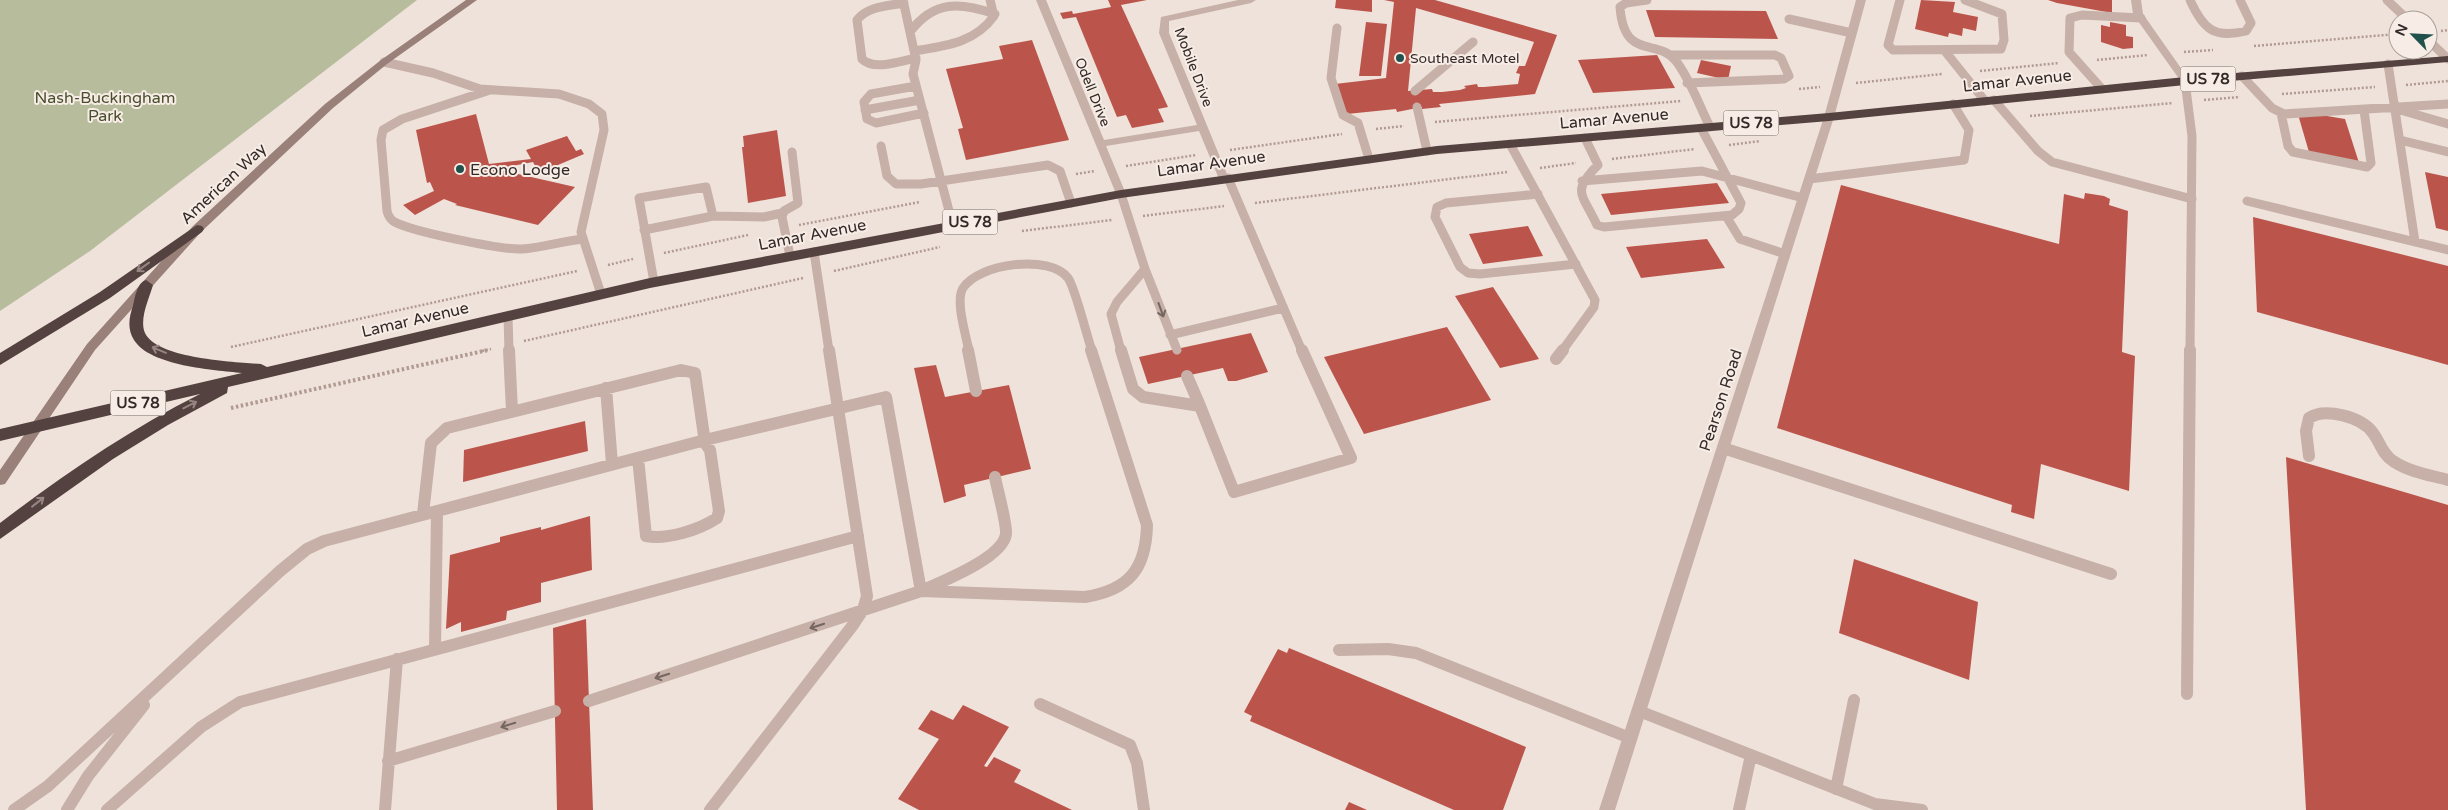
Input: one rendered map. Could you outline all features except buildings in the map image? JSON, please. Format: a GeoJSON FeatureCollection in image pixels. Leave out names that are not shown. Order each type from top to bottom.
{"type":"FeatureCollection","features":[{"type":"Feature","properties":{"kind":"highway","name":"Lamar Avenue"},"geometry":{"type":"LineString","coordinates":[[0,435],[654,282],[1121,194],[1226,178],[1427,152],[1829,117],[2185,81],[2448,59]]}},
{"type":"Feature","properties":{"kind":"highway"},"geometry":{"type":"LineString","coordinates":[[0,360],[104,295],[197,229]]}},
{"type":"Feature","properties":{"kind":"highway"},"geometry":{"type":"LineString","coordinates":[[146,285],[137,325],[140,338],[151,346],[171,355],[206,365],[275,370]]}},
{"type":"Feature","properties":{"kind":"highway"},"geometry":{"type":"LineString","coordinates":[[0,532],[90,465],[177,412],[243,378]]}},
{"type":"Feature","properties":{"kind":"main road","name":"American Way"},"geometry":{"type":"LineString","coordinates":[[0,480],[91,347],[197,229],[329,106],[384,62],[472,0]]}},
{"type":"Feature","properties":{"kind":"street","name":"Odell Drive"},"geometry":{"type":"LineString","coordinates":[[1041,0],[1121,194]]}},
{"type":"Feature","properties":{"kind":"street","name":"Mobile Drive"},"geometry":{"type":"LineString","coordinates":[[1226,178],[1164,33],[1164,18],[1251,0]]}},
{"type":"Feature","properties":{"kind":"street","name":"Pearson Road"},"geometry":{"type":"LineString","coordinates":[[1607,810],[1829,117],[1861,0]]}},
{"type":"Feature","properties":{"kind":"street"},"geometry":{"type":"LineString","coordinates":[[2136,0],[2138,14],[2185,81]]}},
{"type":"Feature","properties":{"kind":"street"},"geometry":{"type":"LineString","coordinates":[[1100,144],[1203,127]]}},
{"type":"Feature","properties":{"kind":"lane"},"geometry":{"type":"LineString","coordinates":[[990,0],[995,14]]}},
{"type":"Feature","properties":{"kind":"lane"},"geometry":{"type":"LineString","coordinates":[[1647,0],[1626,3],[1620,6],[1627,36],[1635,43],[1670,55],[1774,55],[1781,58],[1789,76],[1784,79],[1687,83]]}},
{"type":"Feature","properties":{"kind":"lane"},"geometry":{"type":"LineString","coordinates":[[1900,0],[1888,47],[1895,50],[2003,48],[2004,22],[2001,13],[1965,0]]}},
{"type":"Feature","properties":{"kind":"lane"},"geometry":{"type":"LineString","coordinates":[[2190,0],[2198,20],[2214,32],[2229,36],[2246,31],[2251,23],[2240,0]]}},
{"type":"Feature","properties":{"kind":"lane"},"geometry":{"type":"LineString","coordinates":[[2387,0],[2398,10]]}},
{"type":"Feature","properties":{"kind":"lane"},"geometry":{"type":"LineString","coordinates":[[910,32],[924,12],[943,1],[964,2],[995,14]]}},
{"type":"Feature","properties":{"kind":"lane"},"geometry":{"type":"LineString","coordinates":[[953,226],[916,86],[913,69],[915,54],[903,2],[868,11],[858,16],[857,20],[862,58],[866,63],[877,65],[915,54],[970,39],[987,27],[995,14]]}},
{"type":"Feature","properties":{"kind":"lane"},"geometry":{"type":"LineString","coordinates":[[2102,89],[2070,52],[2070,18],[2082,15],[2141,18]]}},
{"type":"Feature","properties":{"kind":"lane"},"geometry":{"type":"LineString","coordinates":[[1789,19],[1852,33]]}},
{"type":"Feature","properties":{"kind":"lane"},"geometry":{"type":"LineString","coordinates":[[1337,28],[1331,78],[1343,115],[1358,123],[1369,159]]}},
{"type":"Feature","properties":{"kind":"lane"},"geometry":{"type":"LineString","coordinates":[[1415,91],[1473,42]]}},
{"type":"Feature","properties":{"kind":"lane"},"geometry":{"type":"LineString","coordinates":[[1944,50],[2038,151],[2052,162],[2192,199]]}},
{"type":"Feature","properties":{"kind":"lane"},"geometry":{"type":"LineString","coordinates":[[2438,50],[2448,59]]}},
{"type":"Feature","properties":{"kind":"lane"},"geometry":{"type":"LineString","coordinates":[[1585,138],[1597,161],[1596,169],[1582,181],[1580,188],[1596,225],[1602,227],[1726,216],[1735,213],[1741,205],[1711,147],[1687,83],[1676,60],[1670,55]]}},
{"type":"Feature","properties":{"kind":"lane"},"geometry":{"type":"LineString","coordinates":[[384,62],[433,73],[488,90],[554,93],[581,101],[602,114],[604,130],[582,221],[583,239],[601,294]]}},
{"type":"Feature","properties":{"kind":"lane"},"geometry":{"type":"LineString","coordinates":[[2388,64],[2415,242]]}},
{"type":"Feature","properties":{"kind":"lane"},"geometry":{"type":"LineString","coordinates":[[2242,76],[2281,113],[2298,114],[2395,109],[2448,104]]}},
{"type":"Feature","properties":{"kind":"lane"},"geometry":{"type":"LineString","coordinates":[[2185,81],[2192,136],[2188,694]]}},
{"type":"Feature","properties":{"kind":"lane"},"geometry":{"type":"LineString","coordinates":[[916,86],[869,95],[864,100],[868,121],[873,123],[924,113]]}},
{"type":"Feature","properties":{"kind":"lane"},"geometry":{"type":"LineString","coordinates":[[488,90],[398,120],[383,130],[381,140],[387,211],[390,218],[395,222],[415,228],[504,248],[522,248],[583,239]]}},
{"type":"Feature","properties":{"kind":"lane"},"geometry":{"type":"LineString","coordinates":[[865,110],[920,100]]}},
{"type":"Feature","properties":{"kind":"lane"},"geometry":{"type":"LineString","coordinates":[[1809,180],[1964,160],[1969,130],[1953,104]]}},
{"type":"Feature","properties":{"kind":"lane"},"geometry":{"type":"LineString","coordinates":[[1417,107],[1427,152]]}},
{"type":"Feature","properties":{"kind":"lane"},"geometry":{"type":"LineString","coordinates":[[2395,109],[2448,124]]}},
{"type":"Feature","properties":{"kind":"lane"},"geometry":{"type":"LineString","coordinates":[[2281,113],[2288,146],[2292,152],[2368,167],[2371,164],[2364,110]]}},
{"type":"Feature","properties":{"kind":"lane"},"geometry":{"type":"LineString","coordinates":[[2400,140],[2448,152]]}},
{"type":"Feature","properties":{"kind":"lane"},"geometry":{"type":"LineString","coordinates":[[1510,144],[1594,297],[1594,307],[1556,359]]}},
{"type":"Feature","properties":{"kind":"lane"},"geometry":{"type":"LineString","coordinates":[[881,146],[887,176],[890,181],[902,185],[1048,165],[1060,171],[1071,203]]}},
{"type":"Feature","properties":{"kind":"lane"},"geometry":{"type":"LineString","coordinates":[[644,230],[713,216],[764,217],[782,213],[798,203],[792,152]]}},
{"type":"Feature","properties":{"kind":"lane"},"geometry":{"type":"LineString","coordinates":[[1582,181],[1696,171],[1727,177],[1803,198]]}},
{"type":"Feature","properties":{"kind":"lane"},"geometry":{"type":"LineString","coordinates":[[1187,376],[1234,492],[1351,458],[1282,308],[1226,178]]}},
{"type":"Feature","properties":{"kind":"lane"},"geometry":{"type":"LineString","coordinates":[[654,282],[639,198],[706,187],[713,216]]}},
{"type":"Feature","properties":{"kind":"lane"},"geometry":{"type":"LineString","coordinates":[[1121,194],[1145,269],[1177,350]]}},
{"type":"Feature","properties":{"kind":"lane"},"geometry":{"type":"LineString","coordinates":[[1538,194],[1446,203],[1437,207],[1435,217],[1458,264],[1468,273],[1480,274],[1576,264]]}},
{"type":"Feature","properties":{"kind":"lane"},"geometry":{"type":"LineString","coordinates":[[2247,200],[2448,250]]}},
{"type":"Feature","properties":{"kind":"lane"},"geometry":{"type":"LineString","coordinates":[[782,213],[790,256]]}},
{"type":"Feature","properties":{"kind":"lane"},"geometry":{"type":"LineString","coordinates":[[1726,216],[1740,239],[1785,254]]}},
{"type":"Feature","properties":{"kind":"lane"},"geometry":{"type":"LineString","coordinates":[[710,810],[863,610],[866,596],[814,252]]}},
{"type":"Feature","properties":{"kind":"lane"},"geometry":{"type":"LineString","coordinates":[[922,591],[1101,595],[1117,590],[1129,580],[1139,566],[1148,540],[1147,525],[1069,279],[1064,272],[1044,264],[1024,264],[977,275],[962,287],[959,299],[976,391]]}},
{"type":"Feature","properties":{"kind":"lane"},"geometry":{"type":"LineString","coordinates":[[1145,269],[1117,302],[1111,314],[1129,380],[1133,389],[1143,397],[1200,406]]}},
{"type":"Feature","properties":{"kind":"lane"},"geometry":{"type":"LineString","coordinates":[[1170,335],[1282,308]]}},
{"type":"Feature","properties":{"kind":"lane"},"geometry":{"type":"LineString","coordinates":[[508,316],[512,411]]}},
{"type":"Feature","properties":{"kind":"lane"},"geometry":{"type":"LineString","coordinates":[[423,514],[430,448],[437,435],[453,426],[680,370],[692,372],[696,376],[705,440],[710,450],[719,516],[709,524],[649,538],[644,533],[638,458]]}},
{"type":"Feature","properties":{"kind":"lane"},"geometry":{"type":"LineString","coordinates":[[606,388],[612,464]]}},
{"type":"Feature","properties":{"kind":"lane"},"geometry":{"type":"LineString","coordinates":[[14,810],[48,786],[280,571],[308,549],[343,535],[838,407],[886,396],[922,591]]}},
{"type":"Feature","properties":{"kind":"lane"},"geometry":{"type":"LineString","coordinates":[[2308,456],[2306,426],[2314,414],[2323,412],[2361,423],[2371,430],[2380,448],[2390,459],[2402,466],[2448,480]]}},
{"type":"Feature","properties":{"kind":"lane"},"geometry":{"type":"LineString","coordinates":[[1723,448],[2111,574]]}},
{"type":"Feature","properties":{"kind":"lane"},"geometry":{"type":"LineString","coordinates":[[589,701],[922,591],[988,556],[1002,543],[1006,534],[996,477]]}},
{"type":"Feature","properties":{"kind":"lane"},"geometry":{"type":"LineString","coordinates":[[435,649],[436,511]]}},
{"type":"Feature","properties":{"kind":"lane"},"geometry":{"type":"LineString","coordinates":[[107,810],[201,727],[240,702],[858,536]]}},
{"type":"Feature","properties":{"kind":"lane"},"geometry":{"type":"LineString","coordinates":[[1339,650],[1388,649],[1416,653],[1630,738]]}},
{"type":"Feature","properties":{"kind":"lane"},"geometry":{"type":"LineString","coordinates":[[385,810],[396,659]]}},
{"type":"Feature","properties":{"kind":"lane"},"geometry":{"type":"LineString","coordinates":[[67,810],[104,754],[172,672]]}},
{"type":"Feature","properties":{"kind":"lane"},"geometry":{"type":"LineString","coordinates":[[1836,789],[1854,700]]}},
{"type":"Feature","properties":{"kind":"lane"},"geometry":{"type":"LineString","coordinates":[[1040,704],[1130,745],[1137,763],[1144,810]]}},
{"type":"Feature","properties":{"kind":"lane"},"geometry":{"type":"LineString","coordinates":[[1639,711],[1875,804],[1922,810]]}},
{"type":"Feature","properties":{"kind":"lane"},"geometry":{"type":"LineString","coordinates":[[388,761],[555,712]]}},
{"type":"Feature","properties":{"kind":"lane"},"geometry":{"type":"LineString","coordinates":[[1739,810],[1751,755]]}},
{"type":"Feature","properties":{"kind":"path"},"geometry":{"type":"LineString","coordinates":[[2009,118],[2448,81]]}},
{"type":"Feature","properties":{"kind":"path"},"geometry":{"type":"LineString","coordinates":[[1014,232],[1765,140]]}},
{"type":"Feature","properties":{"kind":"path"},"geometry":{"type":"LineString","coordinates":[[231,408],[948,245]]}},
{"type":"Feature","properties":{"kind":"green space","name":"Nash-Buckingham Park"},"geometry":{"type":"Polygon","coordinates":[[[0,0],[417,0],[90,251],[0,311],[0,0]]]}},
{"type":"Feature","properties":{"kind":"place","name":"Southeast Motel"},"geometry":{"type":"Point","coordinates":[1400,58]}},
{"type":"Feature","properties":{"kind":"place","name":"Econo Lodge"},"geometry":{"type":"Point","coordinates":[460,169]}}]}
